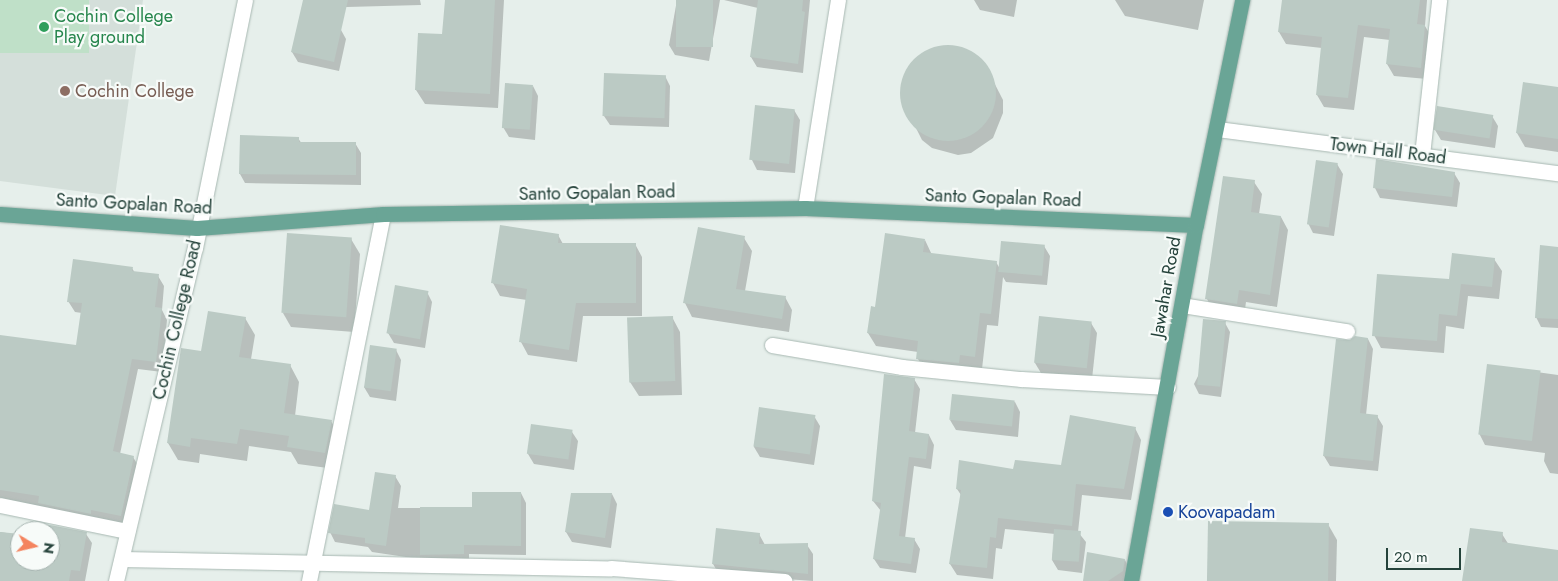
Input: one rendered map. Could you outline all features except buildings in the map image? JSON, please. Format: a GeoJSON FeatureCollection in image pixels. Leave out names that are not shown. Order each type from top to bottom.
{"type":"FeatureCollection","features":[{"type":"Feature","properties":{"kind":"main road","name":"Jawahar Road"},"geometry":{"type":"LineString","coordinates":[[1131,581],[1168,387],[1196,225],[1242,0]]}},
{"type":"Feature","properties":{"kind":"main road","name":"Santo Gopalan Road"},"geometry":{"type":"LineString","coordinates":[[0,214],[197,228],[382,214],[805,208],[1196,225]]}},
{"type":"Feature","properties":{"kind":"street","name":"Cochin College Road"},"geometry":{"type":"LineString","coordinates":[[116,581],[195,248],[197,228],[246,0]]}},
{"type":"Feature","properties":{"kind":"street"},"geometry":{"type":"LineString","coordinates":[[805,208],[838,0]]}},
{"type":"Feature","properties":{"kind":"street"},"geometry":{"type":"LineString","coordinates":[[1422,155],[1439,0]]}},
{"type":"Feature","properties":{"kind":"street","name":"Town Hall Road"},"geometry":{"type":"LineString","coordinates":[[1217,129],[1558,173]]}},
{"type":"Feature","properties":{"kind":"street"},"geometry":{"type":"LineString","coordinates":[[309,581],[382,214]]}},
{"type":"Feature","properties":{"kind":"street"},"geometry":{"type":"LineString","coordinates":[[1182,305],[1348,330]]}},
{"type":"Feature","properties":{"kind":"street"},"geometry":{"type":"LineString","coordinates":[[772,345],[902,367],[1022,379],[1168,387]]}},
{"type":"Feature","properties":{"kind":"street"},"geometry":{"type":"LineString","coordinates":[[0,505],[127,531]]}},
{"type":"Feature","properties":{"kind":"street"},"geometry":{"type":"LineString","coordinates":[[122,558],[611,568],[785,581]]}},
{"type":"Feature","properties":{"kind":"shaded area","name":"Cochin College"},"geometry":{"type":"Polygon","coordinates":[[[0,0],[143,0],[115,196],[0,181],[0,0]]]}},
{"type":"Feature","properties":{"kind":"green space","name":"Cochin College Play ground"},"geometry":{"type":"Polygon","coordinates":[[[0,0],[89,0],[89,53],[0,53],[0,0]]]}},
{"type":"Feature","properties":{"kind":"place","name":"Cochin College Play ground"},"geometry":{"type":"Point","coordinates":[44,27]}},
{"type":"Feature","properties":{"kind":"place","name":"Cochin College"},"geometry":{"type":"Point","coordinates":[65,91]}},
{"type":"Feature","properties":{"kind":"place","name":"Koovapadam"},"geometry":{"type":"Point","coordinates":[1168,512]}}]}
